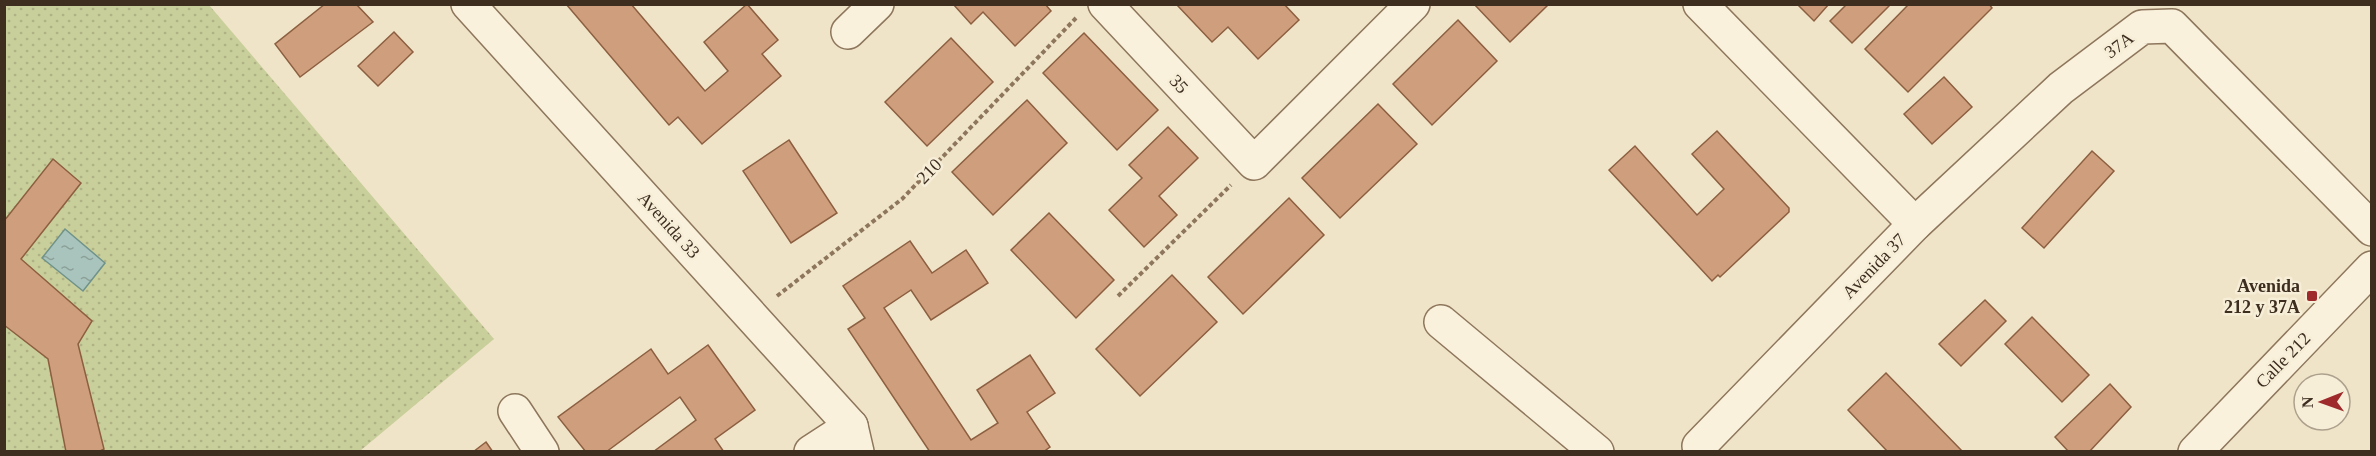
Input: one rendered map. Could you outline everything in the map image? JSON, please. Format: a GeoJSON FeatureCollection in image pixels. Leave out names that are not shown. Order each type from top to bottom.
{"type":"FeatureCollection","features":[{"type":"Feature","properties":{"kind":"street","name":"Avenida 33"},"geometry":{"type":"LineString","coordinates":[[468,4],[751,316],[854,439]]}},
{"type":"Feature","properties":{"kind":"street"},"geometry":{"type":"LineString","coordinates":[[848,32],[877,4]]}},
{"type":"Feature","properties":{"kind":"street"},"geometry":{"type":"LineString","coordinates":[[1254,163],[1413,4]]}},
{"type":"Feature","properties":{"kind":"street","name":"Avenida 37"},"geometry":{"type":"LineString","coordinates":[[1695,450],[1915,224],[1700,4]]}},
{"type":"Feature","properties":{"kind":"street","name":"35"},"geometry":{"type":"LineString","coordinates":[[1093,9],[1254,163]]}},
{"type":"Feature","properties":{"kind":"street","name":"37A"},"geometry":{"type":"LineString","coordinates":[[1915,224],[2061,88],[2142,27],[2172,26],[2372,229]]}},
{"type":"Feature","properties":{"kind":"street","name":"Calle 212"},"geometry":{"type":"LineString","coordinates":[[2195,452],[2372,268]]}},
{"type":"Feature","properties":{"kind":"street"},"geometry":{"type":"LineString","coordinates":[[1441,322],[1597,452]]}},
{"type":"Feature","properties":{"kind":"street"},"geometry":{"type":"LineString","coordinates":[[515,411],[542,452]]}},
{"type":"Feature","properties":{"kind":"street"},"geometry":{"type":"LineString","coordinates":[[811,452],[854,439]]}},
{"type":"Feature","properties":{"kind":"path","name":"210"},"geometry":{"type":"LineString","coordinates":[[751,316],[902,199],[1093,9]]}},
{"type":"Feature","properties":{"kind":"path"},"geometry":{"type":"LineString","coordinates":[[1118,296],[1254,163]]}},
{"type":"Feature","properties":{"kind":"green space"},"geometry":{"type":"Polygon","coordinates":[[[10,4],[209,5],[494,339],[360,451],[5,451],[4,8],[10,4]]]}},
{"type":"Feature","properties":{"kind":"water"},"geometry":{"type":"Polygon","coordinates":[[[65,229],[105,263],[83,291],[42,258],[65,229]]]}},
{"type":"Feature","properties":{"kind":"building"},"geometry":{"type":"Polygon","coordinates":[[[325,4],[356,4],[373,22],[300,77],[275,44],[325,4]]]}},
{"type":"Feature","properties":{"kind":"building"},"geometry":{"type":"Polygon","coordinates":[[[566,4],[631,4],[705,91],[728,71],[704,42],[747,4],[778,40],[762,54],[781,76],[702,144],[678,117],[669,125],[566,4]]]}},
{"type":"Feature","properties":{"kind":"building"},"geometry":{"type":"Polygon","coordinates":[[[953,4],[1045,4],[1051,11],[1015,46],[983,12],[971,24],[953,4]]]}},
{"type":"Feature","properties":{"kind":"building"},"geometry":{"type":"Polygon","coordinates":[[[1284,4],[1299,20],[1258,59],[1228,27],[1212,42],[1177,5],[1284,4]]]}},
{"type":"Feature","properties":{"kind":"building"},"geometry":{"type":"Polygon","coordinates":[[[1474,4],[1549,4],[1510,42],[1474,4]]]}},
{"type":"Feature","properties":{"kind":"building"},"geometry":{"type":"Polygon","coordinates":[[[1797,4],[1829,4],[1814,21],[1797,4]]]}},
{"type":"Feature","properties":{"kind":"building"},"geometry":{"type":"Polygon","coordinates":[[[1847,4],[1891,4],[1852,43],[1830,21],[1847,4]]]}},
{"type":"Feature","properties":{"kind":"building"},"geometry":{"type":"Polygon","coordinates":[[[1909,4],[1989,4],[1992,8],[1908,92],[1865,49],[1909,4]]]}},
{"type":"Feature","properties":{"kind":"building"},"geometry":{"type":"Polygon","coordinates":[[[1458,20],[1497,61],[1432,125],[1393,84],[1458,20]]]}},
{"type":"Feature","properties":{"kind":"building"},"geometry":{"type":"Polygon","coordinates":[[[394,32],[413,52],[378,86],[358,66],[394,32]]]}},
{"type":"Feature","properties":{"kind":"building"},"geometry":{"type":"Polygon","coordinates":[[[1084,33],[1158,110],[1117,150],[1043,73],[1084,33]]]}},
{"type":"Feature","properties":{"kind":"building"},"geometry":{"type":"Polygon","coordinates":[[[951,38],[993,82],[927,146],[885,102],[951,38]]]}},
{"type":"Feature","properties":{"kind":"building"},"geometry":{"type":"Polygon","coordinates":[[[1944,77],[1972,107],[1932,144],[1904,114],[1944,77]]]}},
{"type":"Feature","properties":{"kind":"building"},"geometry":{"type":"Polygon","coordinates":[[[1027,100],[1067,143],[993,215],[952,172],[1027,100]]]}},
{"type":"Feature","properties":{"kind":"building"},"geometry":{"type":"Polygon","coordinates":[[[1378,104],[1417,144],[1340,218],[1302,178],[1378,104]]]}},
{"type":"Feature","properties":{"kind":"building"},"geometry":{"type":"Polygon","coordinates":[[[1168,127],[1198,158],[1159,196],[1177,215],[1144,247],[1109,210],[1142,178],[1129,165],[1168,127]]]}},
{"type":"Feature","properties":{"kind":"building"},"geometry":{"type":"Polygon","coordinates":[[[1717,131],[1789,208],[1789,212],[1720,277],[1718,275],[1712,281],[1609,170],[1635,146],[1697,215],[1724,189],[1692,154],[1717,131]]]}},
{"type":"Feature","properties":{"kind":"building"},"geometry":{"type":"Polygon","coordinates":[[[789,140],[837,213],[791,243],[743,171],[789,140]]]}},
{"type":"Feature","properties":{"kind":"building"},"geometry":{"type":"Polygon","coordinates":[[[2092,151],[2114,171],[2044,248],[2022,228],[2092,151]]]}},
{"type":"Feature","properties":{"kind":"building"},"geometry":{"type":"Polygon","coordinates":[[[53,159],[81,183],[21,259],[92,321],[78,344],[104,449],[98,452],[66,452],[48,359],[4,325],[4,221],[53,159]]]}},
{"type":"Feature","properties":{"kind":"building"},"geometry":{"type":"Polygon","coordinates":[[[1289,198],[1324,235],[1243,314],[1208,277],[1289,198]]]}},
{"type":"Feature","properties":{"kind":"building"},"geometry":{"type":"Polygon","coordinates":[[[1049,213],[1114,280],[1076,318],[1011,250],[1049,213]]]}},
{"type":"Feature","properties":{"kind":"building"},"geometry":{"type":"Polygon","coordinates":[[[910,241],[932,273],[966,250],[988,283],[931,320],[911,290],[884,308],[971,440],[998,423],[977,390],[1030,355],[1055,393],[1027,412],[1050,447],[1043,452],[930,452],[848,329],[865,318],[843,286],[910,241]]]}},
{"type":"Feature","properties":{"kind":"building"},"geometry":{"type":"Polygon","coordinates":[[[1172,275],[1217,322],[1140,396],[1096,349],[1172,275]]]}},
{"type":"Feature","properties":{"kind":"building"},"geometry":{"type":"Polygon","coordinates":[[[1985,300],[2006,321],[1961,366],[1939,344],[1985,300]]]}},
{"type":"Feature","properties":{"kind":"building"},"geometry":{"type":"Polygon","coordinates":[[[2032,317],[2089,375],[2062,402],[2005,344],[2032,317]]]}},
{"type":"Feature","properties":{"kind":"building"},"geometry":{"type":"Polygon","coordinates":[[[708,345],[755,410],[715,439],[724,452],[653,452],[696,420],[680,397],[606,452],[586,452],[558,417],[651,349],[668,374],[708,345]]]}},
{"type":"Feature","properties":{"kind":"building"},"geometry":{"type":"Polygon","coordinates":[[[1886,373],[1963,452],[1888,452],[1848,410],[1886,373]]]}},
{"type":"Feature","properties":{"kind":"building"},"geometry":{"type":"Polygon","coordinates":[[[2110,384],[2131,407],[2089,452],[2069,452],[2055,437],[2110,384]]]}},
{"type":"Feature","properties":{"kind":"building"},"geometry":{"type":"Polygon","coordinates":[[[486,442],[493,452],[473,452],[486,442]]]}},
{"type":"Feature","properties":{"kind":"place","name":"Avenida 212 y 37A"},"geometry":{"type":"Point","coordinates":[2312,296]}}]}
